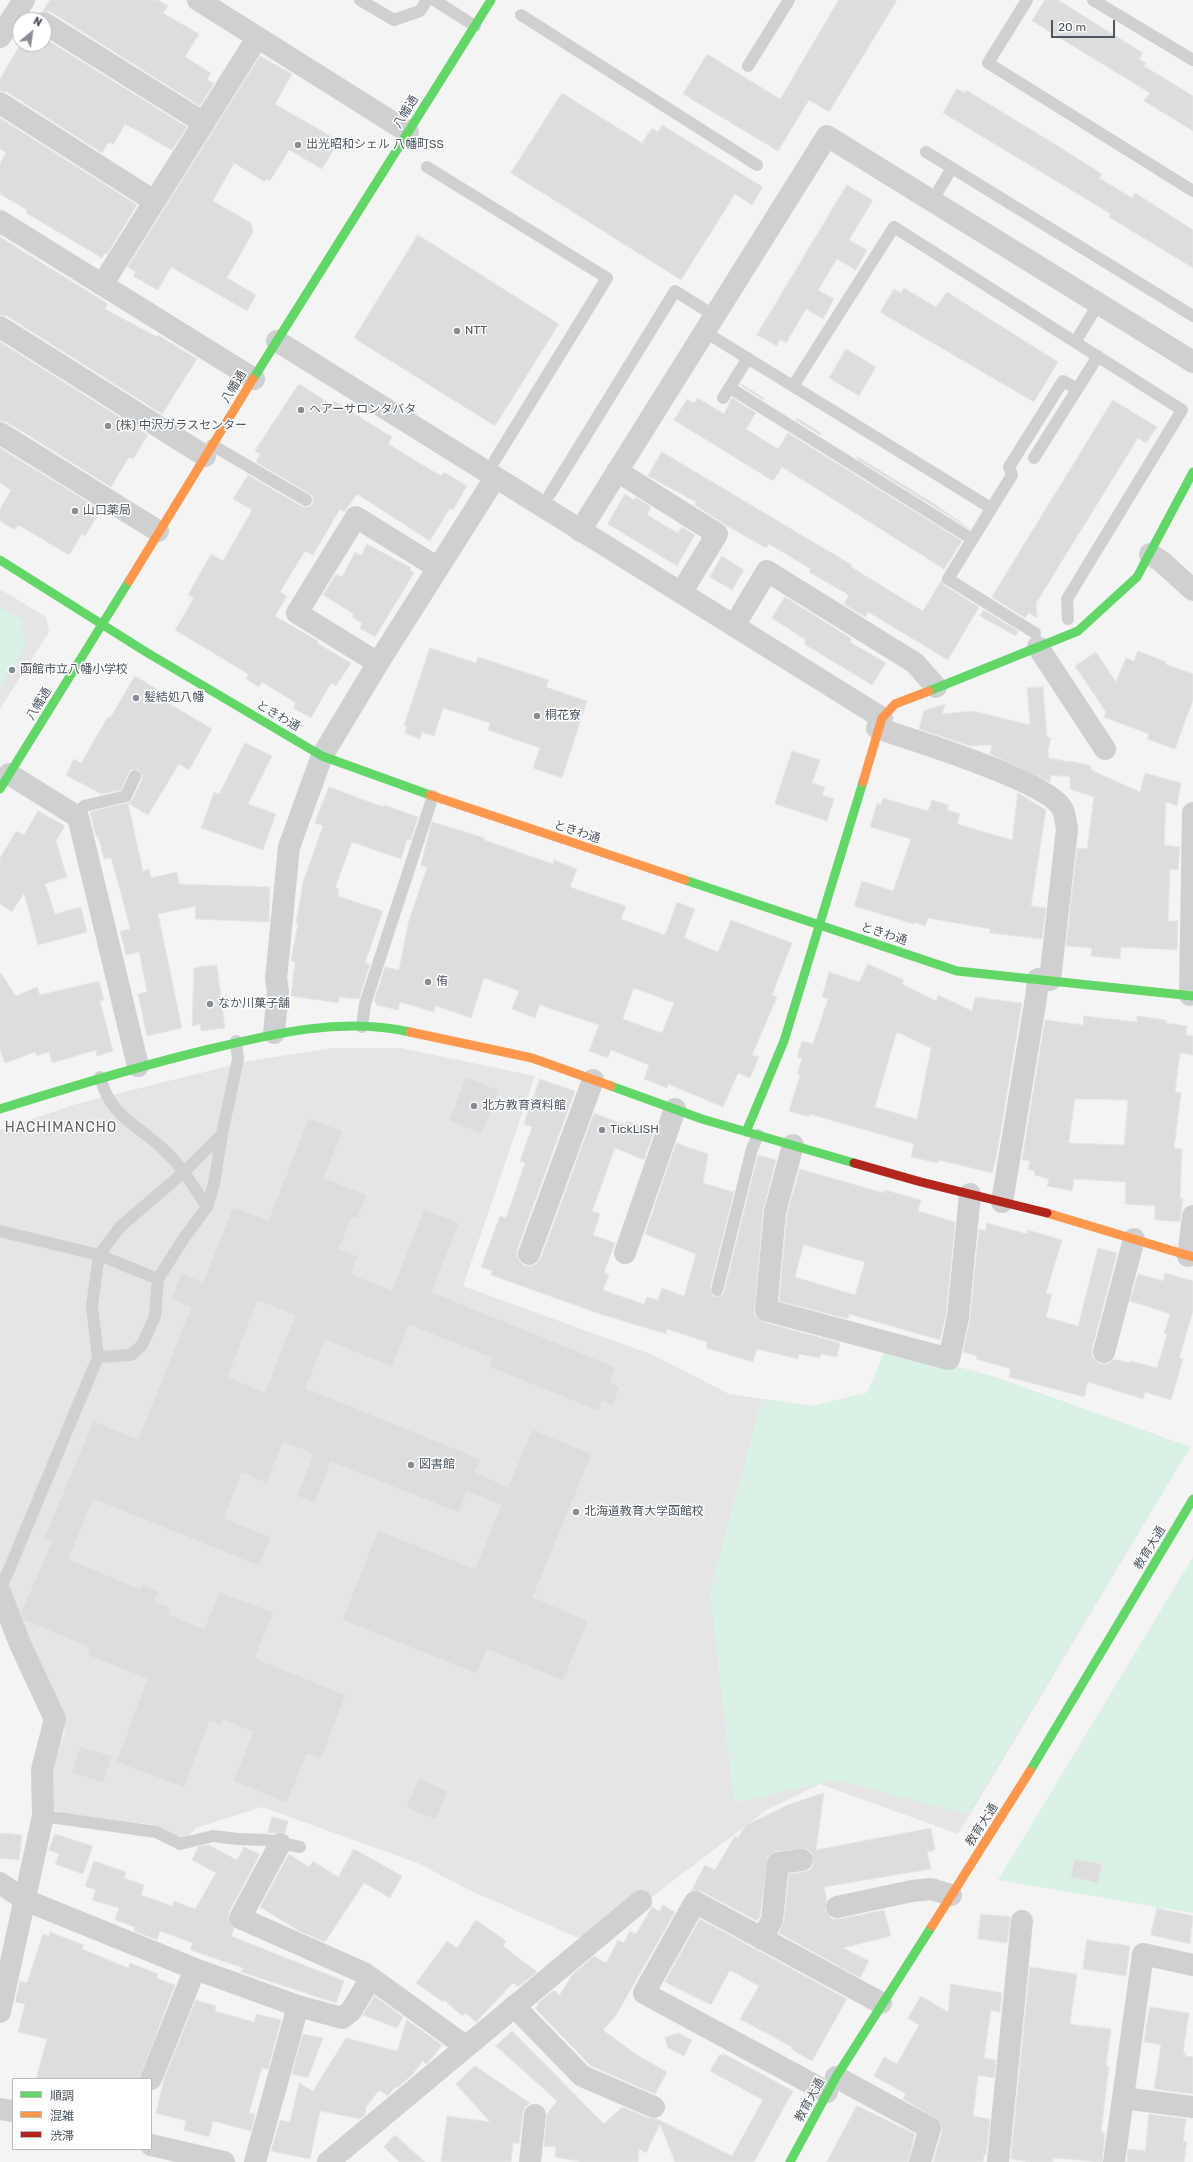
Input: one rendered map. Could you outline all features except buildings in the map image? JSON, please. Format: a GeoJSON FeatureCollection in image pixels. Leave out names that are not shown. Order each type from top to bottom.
{"type":"FeatureCollection","features":[{"type":"Feature","properties":{"kind":"street"},"geometry":{"type":"LineString","coordinates":[[198,0],[408,132]]}},
{"type":"Feature","properties":{"kind":"street","name":"八幡通"},"geometry":{"type":"LineString","coordinates":[[5,782],[158,531],[491,0]]}},
{"type":"Feature","properties":{"kind":"street"},"geometry":{"type":"LineString","coordinates":[[0,37],[22,4],[30,12]]}},
{"type":"Feature","properties":{"kind":"street"},"geometry":{"type":"LineString","coordinates":[[52,28],[204,123]]}},
{"type":"Feature","properties":{"kind":"street"},"geometry":{"type":"LineString","coordinates":[[102,285],[257,38]]}},
{"type":"Feature","properties":{"kind":"street"},"geometry":{"type":"LineString","coordinates":[[0,103],[154,201]]}},
{"type":"Feature","properties":{"kind":"street"},"geometry":{"type":"LineString","coordinates":[[580,531],[827,136],[1193,362]]}},
{"type":"Feature","properties":{"kind":"street"},"geometry":{"type":"LineString","coordinates":[[0,221],[254,378]]}},
{"type":"Feature","properties":{"kind":"street"},"geometry":{"type":"LineString","coordinates":[[0,328],[209,451]]}},
{"type":"Feature","properties":{"kind":"street"},"geometry":{"type":"LineString","coordinates":[[277,341],[495,469],[580,531],[734,626],[880,723],[1040,789],[1062,808],[1067,829],[1044,979],[1036,998],[1002,1202]]}},
{"type":"Feature","properties":{"kind":"street"},"geometry":{"type":"LineString","coordinates":[[0,433],[158,531]]}},
{"type":"Feature","properties":{"kind":"street"},"geometry":{"type":"LineString","coordinates":[[274,1033],[278,991],[276,979],[289,847],[322,756],[438,568],[495,469]]}},
{"type":"Feature","properties":{"kind":"street"},"geometry":{"type":"LineString","coordinates":[[617,471],[717,534],[681,594]]}},
{"type":"Feature","properties":{"kind":"street"},"geometry":{"type":"LineString","coordinates":[[752,1134],[784,1041],[821,925],[880,723],[895,704],[936,687],[1036,640],[1078,631],[1136,577],[1188,492],[1193,472]]}},
{"type":"Feature","properties":{"kind":"street"},"geometry":{"type":"LineString","coordinates":[[378,663],[297,613],[356,517],[438,568]]}},
{"type":"Feature","properties":{"kind":"street"},"geometry":{"type":"LineString","coordinates":[[1150,554],[1162,562],[1193,590]]}},
{"type":"Feature","properties":{"kind":"street","name":"ときわ通"},"geometry":{"type":"LineString","coordinates":[[0,560],[101,625],[322,756],[433,796],[957,971],[1191,995]]}},
{"type":"Feature","properties":{"kind":"street"},"geometry":{"type":"LineString","coordinates":[[734,626],[767,571],[915,663],[936,687]]}},
{"type":"Feature","properties":{"kind":"street"},"geometry":{"type":"LineString","coordinates":[[1036,640],[1044,659],[1106,749]]}},
{"type":"Feature","properties":{"kind":"street"},"geometry":{"type":"LineString","coordinates":[[5,782],[78,817],[138,1066]]}},
{"type":"Feature","properties":{"kind":"street"},"geometry":{"type":"LineString","coordinates":[[1191,995],[1193,813]]}},
{"type":"Feature","properties":{"kind":"street"},"geometry":{"type":"LineString","coordinates":[[0,1109],[138,1066],[274,1033],[319,1026],[393,1028],[532,1058],[674,1109],[752,1134],[970,1194],[1070,1219],[1191,1257],[1193,1216]]}},
{"type":"Feature","properties":{"kind":"street"},"geometry":{"type":"LineString","coordinates":[[529,1254],[593,1080]]}},
{"type":"Feature","properties":{"kind":"street"},"geometry":{"type":"LineString","coordinates":[[625,1253],[674,1109]]}},
{"type":"Feature","properties":{"kind":"street"},"geometry":{"type":"LineString","coordinates":[[792,1145],[775,1212],[766,1310],[950,1359],[958,1317],[970,1194]]}},
{"type":"Feature","properties":{"kind":"street"},"geometry":{"type":"LineString","coordinates":[[1104,1352],[1134,1238]]}},
{"type":"Feature","properties":{"kind":"street","name":"教育大通"},"geometry":{"type":"LineString","coordinates":[[790,2162],[831,2084],[1004,1813],[1193,1499]]}},
{"type":"Feature","properties":{"kind":"street"},"geometry":{"type":"LineString","coordinates":[[0,1592],[20,1644],[55,1719],[42,1770],[43,1816],[2,1999]]}},
{"type":"Feature","properties":{"kind":"street"},"geometry":{"type":"LineString","coordinates":[[290,1846],[240,1918],[364,1973],[465,2046]]}},
{"type":"Feature","properties":{"kind":"street"},"geometry":{"type":"LineString","coordinates":[[762,1939],[772,1920],[778,1863],[802,1860]]}},
{"type":"Feature","properties":{"kind":"street"},"geometry":{"type":"LineString","coordinates":[[0,1883],[25,1900],[195,1969],[298,2006],[342,2018],[351,2010],[371,1978]]}},
{"type":"Feature","properties":{"kind":"street"},"geometry":{"type":"LineString","coordinates":[[837,1907],[912,1891],[931,1889],[951,1895]]}},
{"type":"Feature","properties":{"kind":"street"},"geometry":{"type":"LineString","coordinates":[[328,2162],[465,2046],[641,1901]]}},
{"type":"Feature","properties":{"kind":"street"},"geometry":{"type":"LineString","coordinates":[[881,2004],[695,1902],[644,1993],[831,2084],[930,2128],[920,2162]]}},
{"type":"Feature","properties":{"kind":"street"},"geometry":{"type":"LineString","coordinates":[[998,2162],[1022,1921]]}},
{"type":"Feature","properties":{"kind":"street"},"geometry":{"type":"LineString","coordinates":[[1114,2162],[1143,1954],[1193,1965]]}},
{"type":"Feature","properties":{"kind":"street"},"geometry":{"type":"LineString","coordinates":[[151,2078],[195,1969]]}},
{"type":"Feature","properties":{"kind":"street"},"geometry":{"type":"LineString","coordinates":[[255,2162],[298,2006]]}},
{"type":"Feature","properties":{"kind":"street"},"geometry":{"type":"LineString","coordinates":[[514,2006],[582,2076],[654,2107]]}},
{"type":"Feature","properties":{"kind":"street"},"geometry":{"type":"LineString","coordinates":[[1123,2098],[1193,2107]]}},
{"type":"Feature","properties":{"kind":"street"},"geometry":{"type":"LineString","coordinates":[[0,2108],[12,2111]]}},
{"type":"Feature","properties":{"kind":"street"},"geometry":{"type":"LineString","coordinates":[[530,2162],[535,2115]]}},
{"type":"Feature","properties":{"kind":"street"},"geometry":{"type":"LineString","coordinates":[[152,2145],[224,2162]]}},
{"type":"Feature","properties":{"kind":"lane"},"geometry":{"type":"LineString","coordinates":[[360,0],[394,20],[420,11],[427,0]]}},
{"type":"Feature","properties":{"kind":"lane"},"geometry":{"type":"LineString","coordinates":[[434,0],[475,26]]}},
{"type":"Feature","properties":{"kind":"lane"},"geometry":{"type":"LineString","coordinates":[[748,66],[789,0]]}},
{"type":"Feature","properties":{"kind":"lane"},"geometry":{"type":"LineString","coordinates":[[1027,0],[988,63],[1193,191]]}},
{"type":"Feature","properties":{"kind":"lane"},"geometry":{"type":"LineString","coordinates":[[1093,0],[1193,60]]}},
{"type":"Feature","properties":{"kind":"lane"},"geometry":{"type":"LineString","coordinates":[[520,15],[757,165]]}},
{"type":"Feature","properties":{"kind":"lane"},"geometry":{"type":"LineString","coordinates":[[926,152],[1193,316]]}},
{"type":"Feature","properties":{"kind":"lane"},"geometry":{"type":"LineString","coordinates":[[427,167],[607,278],[495,469]]}},
{"type":"Feature","properties":{"kind":"lane"},"geometry":{"type":"LineString","coordinates":[[932,201],[952,168]]}},
{"type":"Feature","properties":{"kind":"lane"},"geometry":{"type":"LineString","coordinates":[[793,386],[894,228],[1076,341],[1182,410],[1067,600],[1068,619]]}},
{"type":"Feature","properties":{"kind":"lane"},"geometry":{"type":"LineString","coordinates":[[550,494],[675,291],[748,358],[991,508]]}},
{"type":"Feature","properties":{"kind":"lane"},"geometry":{"type":"LineString","coordinates":[[1076,341],[1098,304]]}},
{"type":"Feature","properties":{"kind":"lane"},"geometry":{"type":"LineString","coordinates":[[1034,458],[1098,356]]}},
{"type":"Feature","properties":{"kind":"lane"},"geometry":{"type":"LineString","coordinates":[[748,358],[726,393],[972,539]]}},
{"type":"Feature","properties":{"kind":"lane"},"geometry":{"type":"LineString","coordinates":[[1036,640],[948,579],[1012,475],[1009,467],[1063,381],[1078,389]]}},
{"type":"Feature","properties":{"kind":"lane"},"geometry":{"type":"LineString","coordinates":[[209,451],[306,500]]}},
{"type":"Feature","properties":{"kind":"lane"},"geometry":{"type":"LineString","coordinates":[[78,817],[84,806],[126,796],[136,776]]}},
{"type":"Feature","properties":{"kind":"lane"},"geometry":{"type":"LineString","coordinates":[[362,1027],[365,1004],[433,796]]}},
{"type":"Feature","properties":{"kind":"lane"},"geometry":{"type":"LineString","coordinates":[[98,1357],[131,1355],[142,1345],[155,1316],[158,1279],[184,1238],[207,1207],[214,1184],[222,1134],[238,1058],[236,1041]]}},
{"type":"Feature","properties":{"kind":"lane"},"geometry":{"type":"LineString","coordinates":[[100,1077],[110,1104],[125,1119],[163,1148],[184,1172],[207,1207]]}},
{"type":"Feature","properties":{"kind":"lane"},"geometry":{"type":"LineString","coordinates":[[0,1592],[98,1357],[92,1306],[99,1255],[120,1227],[184,1172],[222,1134]]}},
{"type":"Feature","properties":{"kind":"lane"},"geometry":{"type":"LineString","coordinates":[[717,1290],[752,1149],[752,1134]]}},
{"type":"Feature","properties":{"kind":"lane"},"geometry":{"type":"LineString","coordinates":[[0,1231],[99,1255],[158,1279]]}},
{"type":"Feature","properties":{"kind":"lane"},"geometry":{"type":"LineString","coordinates":[[43,1816],[156,1832],[180,1844],[213,1836],[266,1840],[290,1846]]}},
{"type":"Feature","properties":{"kind":"shaded area","name":"函館市立八幡小学校"},"geometry":{"type":"Polygon","coordinates":[[[0,589],[46,617],[49,632],[0,709],[0,589]]]}},
{"type":"Feature","properties":{"kind":"shaded area","name":"北海道教育大学函館校"},"geometry":{"type":"Polygon","coordinates":[[[333,1048],[401,1048],[535,1076],[463,1286],[653,1355],[729,1394],[812,1406],[867,1393],[886,1348],[992,1376],[1190,1447],[958,1834],[820,1784],[768,1809],[649,1899],[581,1939],[469,1890],[420,1864],[262,1807],[196,1828],[184,1840],[154,1825],[62,1813],[51,1809],[50,1775],[65,1731],[0,1576],[0,1130],[76,1104],[249,1061],[333,1048]]]}},
{"type":"Feature","properties":{"kind":"green space"},"geometry":{"type":"Polygon","coordinates":[[[0,607],[22,620],[25,647],[0,686],[0,607]]]}},
{"type":"Feature","properties":{"kind":"green space"},"geometry":{"type":"Polygon","coordinates":[[[886,1348],[992,1376],[1190,1447],[968,1814],[835,1780],[734,1803],[710,1591],[762,1399],[812,1406],[867,1393],[886,1348]]]}},
{"type":"Feature","properties":{"kind":"green space"},"geometry":{"type":"Polygon","coordinates":[[[1193,1557],[1193,1913],[998,1880],[1193,1557]]]}},
{"type":"Feature","properties":{"kind":"traffic: fast"},"geometry":{"type":"LineString","coordinates":[[253,379],[491,0]]}},
{"type":"Feature","properties":{"kind":"traffic: fast"},"geometry":{"type":"LineString","coordinates":[[929,691],[1078,631],[1137,577],[1193,472]]}},
{"type":"Feature","properties":{"kind":"traffic: fast"},"geometry":{"type":"LineString","coordinates":[[0,560],[146,652],[322,756],[430,795]]}},
{"type":"Feature","properties":{"kind":"traffic: fast"},"geometry":{"type":"LineString","coordinates":[[0,789],[129,581]]}},
{"type":"Feature","properties":{"kind":"traffic: fast"},"geometry":{"type":"LineString","coordinates":[[746,1132],[784,1041],[863,782]]}},
{"type":"Feature","properties":{"kind":"traffic: fast"},"geometry":{"type":"LineString","coordinates":[[685,880],[957,971],[1193,996]]}},
{"type":"Feature","properties":{"kind":"traffic: fast"},"geometry":{"type":"LineString","coordinates":[[0,1109],[157,1062],[260,1037],[309,1029],[359,1026],[410,1032]]}},
{"type":"Feature","properties":{"kind":"traffic: fast"},"geometry":{"type":"LineString","coordinates":[[611,1086],[702,1119],[854,1163]]}},
{"type":"Feature","properties":{"kind":"traffic: fast"},"geometry":{"type":"LineString","coordinates":[[1030,1771],[1193,1499]]}},
{"type":"Feature","properties":{"kind":"traffic: fast"},"geometry":{"type":"LineString","coordinates":[[790,2162],[836,2077],[932,1926]]}},
{"type":"Feature","properties":{"kind":"traffic: slow"},"geometry":{"type":"LineString","coordinates":[[129,581],[253,379]]}},
{"type":"Feature","properties":{"kind":"traffic: slow"},"geometry":{"type":"LineString","coordinates":[[863,782],[882,718],[895,704],[929,691]]}},
{"type":"Feature","properties":{"kind":"traffic: slow"},"geometry":{"type":"LineString","coordinates":[[430,795],[685,880]]}},
{"type":"Feature","properties":{"kind":"traffic: slow"},"geometry":{"type":"LineString","coordinates":[[410,1032],[532,1058],[611,1086]]}},
{"type":"Feature","properties":{"kind":"traffic: slow"},"geometry":{"type":"LineString","coordinates":[[1047,1213],[1193,1257]]}},
{"type":"Feature","properties":{"kind":"traffic: slow"},"geometry":{"type":"LineString","coordinates":[[932,1926],[1030,1771]]}},
{"type":"Feature","properties":{"kind":"traffic: jam"},"geometry":{"type":"LineString","coordinates":[[854,1163],[921,1182],[1047,1213]]}},
{"type":"Feature","properties":{"kind":"place","name":"出光昭和シェル 八幡町SS"},"geometry":{"type":"Point","coordinates":[298,145]}},
{"type":"Feature","properties":{"kind":"place","name":"NTT"},"geometry":{"type":"Point","coordinates":[457,331]}},
{"type":"Feature","properties":{"kind":"place","name":"ヘアーサロンタバタ"},"geometry":{"type":"Point","coordinates":[301,410]}},
{"type":"Feature","properties":{"kind":"place","name":"(株) 中沢ガラスセンター"},"geometry":{"type":"Point","coordinates":[108,426]}},
{"type":"Feature","properties":{"kind":"place","name":"山口薬局"},"geometry":{"type":"Point","coordinates":[75,511]}},
{"type":"Feature","properties":{"kind":"place","name":"函館市立八幡小学校"},"geometry":{"type":"Point","coordinates":[12,670]}},
{"type":"Feature","properties":{"kind":"place","name":"髪結処八幡"},"geometry":{"type":"Point","coordinates":[136,698]}},
{"type":"Feature","properties":{"kind":"place","name":"桐花寮"},"geometry":{"type":"Point","coordinates":[537,716]}},
{"type":"Feature","properties":{"kind":"place","name":"侑"},"geometry":{"type":"Point","coordinates":[428,982]}},
{"type":"Feature","properties":{"kind":"place","name":"なか川菓子舗"},"geometry":{"type":"Point","coordinates":[210,1004]}},
{"type":"Feature","properties":{"kind":"place","name":"北方教育資料館"},"geometry":{"type":"Point","coordinates":[474,1106]}},
{"type":"Feature","properties":{"kind":"place","name":"TickLISH"},"geometry":{"type":"Point","coordinates":[602,1130]}},
{"type":"Feature","properties":{"kind":"place","name":"図書館"},"geometry":{"type":"Point","coordinates":[411,1465]}},
{"type":"Feature","properties":{"kind":"place","name":"北海道教育大学函館校"},"geometry":{"type":"Point","coordinates":[576,1512]}},
{"type":"Feature","properties":{"kind":"district","name":"HACHIMANCHO"},"geometry":{"type":"Point","coordinates":[61,1128]}}]}
